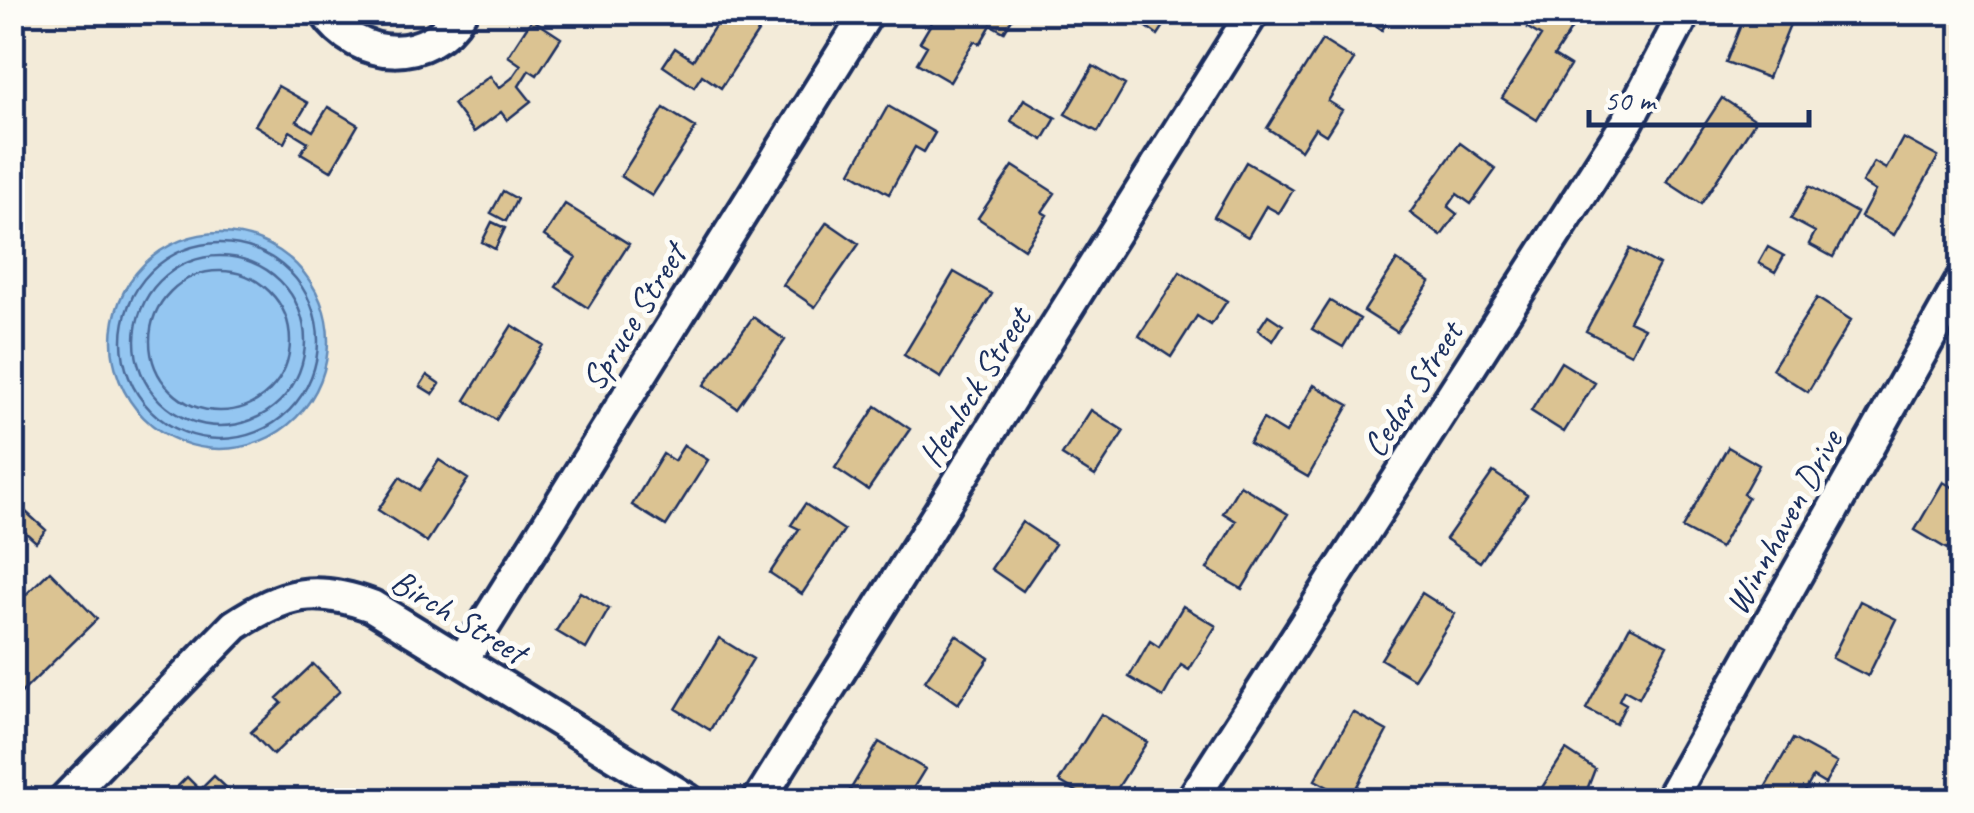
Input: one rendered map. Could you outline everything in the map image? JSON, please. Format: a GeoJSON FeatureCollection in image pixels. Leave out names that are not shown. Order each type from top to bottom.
{"type":"FeatureCollection","features":[{"type":"Feature","properties":{"kind":"street"},"geometry":{"type":"LineString","coordinates":[[325,12],[349,38],[364,46],[397,52],[429,43],[461,12]]}},
{"type":"Feature","properties":{"kind":"street","name":"Spruce Street"},"geometry":{"type":"LineString","coordinates":[[462,661],[868,12]]}},
{"type":"Feature","properties":{"kind":"street","name":"Hemlock Street"},"geometry":{"type":"LineString","coordinates":[[759,800],[1252,12]]}},
{"type":"Feature","properties":{"kind":"street","name":"Cedar Street"},"geometry":{"type":"LineString","coordinates":[[1192,800],[1628,121],[1686,12]]}},
{"type":"Feature","properties":{"kind":"street","name":"Winnhaven Drive"},"geometry":{"type":"LineString","coordinates":[[1670,800],[1962,280]]}},
{"type":"Feature","properties":{"kind":"street","name":"Birch Street"},"geometry":{"type":"LineString","coordinates":[[64,800],[236,626],[265,606],[300,594],[338,593],[372,606],[688,800]]}},
{"type":"Feature","properties":{"kind":"water"},"geometry":{"type":"Polygon","coordinates":[[[220,233],[261,241],[296,265],[320,300],[328,341],[320,382],[296,417],[261,441],[220,449],[179,441],[144,417],[120,382],[112,341],[120,300],[144,265],[179,241],[220,233]]]}},
{"type":"Feature","properties":{"kind":"building"},"geometry":{"type":"Polygon","coordinates":[[[198,12],[238,12],[238,15],[199,21],[198,12]]]}},
{"type":"Feature","properties":{"kind":"building"},"geometry":{"type":"Polygon","coordinates":[[[724,12],[742,12],[762,26],[721,88],[702,75],[694,87],[663,66],[675,48],[693,60],[724,12]]]}},
{"type":"Feature","properties":{"kind":"building"},"geometry":{"type":"Polygon","coordinates":[[[938,12],[1016,12],[1004,32],[991,25],[980,44],[974,41],[950,82],[917,63],[927,46],[920,42],[938,12]]]}},
{"type":"Feature","properties":{"kind":"building"},"geometry":{"type":"Polygon","coordinates":[[[1126,12],[1173,12],[1158,35],[1126,12]]]}},
{"type":"Feature","properties":{"kind":"building"},"geometry":{"type":"Polygon","coordinates":[[[1353,12],[1393,12],[1382,30],[1353,12]]]}},
{"type":"Feature","properties":{"kind":"building"},"geometry":{"type":"Polygon","coordinates":[[[1537,12],[1554,12],[1574,25],[1554,56],[1570,66],[1537,120],[1502,98],[1541,36],[1528,28],[1537,12]]]}},
{"type":"Feature","properties":{"kind":"building"},"geometry":{"type":"Polygon","coordinates":[[[1746,12],[1795,12],[1768,78],[1726,62],[1746,12]]]}},
{"type":"Feature","properties":{"kind":"building"},"geometry":{"type":"Polygon","coordinates":[[[532,19],[561,38],[537,75],[529,70],[519,86],[531,101],[507,120],[501,112],[474,132],[453,104],[490,76],[499,88],[512,78],[521,65],[508,56],[532,19]]]}},
{"type":"Feature","properties":{"kind":"building"},"geometry":{"type":"Polygon","coordinates":[[[1322,40],[1354,60],[1328,101],[1342,110],[1326,135],[1315,128],[1301,150],[1267,128],[1322,40]]]}},
{"type":"Feature","properties":{"kind":"building"},"geometry":{"type":"Polygon","coordinates":[[[1093,66],[1125,85],[1098,132],[1065,114],[1093,66]]]}},
{"type":"Feature","properties":{"kind":"building"},"geometry":{"type":"Polygon","coordinates":[[[278,86],[308,103],[297,121],[313,131],[328,107],[358,125],[331,171],[301,153],[308,142],[290,131],[284,143],[255,125],[278,86]]]}},
{"type":"Feature","properties":{"kind":"building"},"geometry":{"type":"Polygon","coordinates":[[[1722,98],[1756,120],[1701,204],[1667,182],[1722,98]]]}},
{"type":"Feature","properties":{"kind":"building"},"geometry":{"type":"Polygon","coordinates":[[[1024,99],[1056,118],[1043,140],[1011,121],[1024,99]]]}},
{"type":"Feature","properties":{"kind":"building"},"geometry":{"type":"Polygon","coordinates":[[[888,106],[935,133],[924,152],[915,147],[889,194],[851,172],[888,106]]]}},
{"type":"Feature","properties":{"kind":"building"},"geometry":{"type":"Polygon","coordinates":[[[664,108],[696,128],[652,196],[621,176],[664,108]]]}},
{"type":"Feature","properties":{"kind":"building"},"geometry":{"type":"Polygon","coordinates":[[[1903,138],[1938,157],[1894,235],[1861,217],[1875,191],[1862,183],[1874,162],[1886,169],[1903,138]]]}},
{"type":"Feature","properties":{"kind":"building"},"geometry":{"type":"Polygon","coordinates":[[[1460,143],[1496,169],[1471,204],[1457,194],[1448,207],[1457,214],[1441,236],[1410,213],[1460,143]]]}},
{"type":"Feature","properties":{"kind":"building"},"geometry":{"type":"Polygon","coordinates":[[[1246,162],[1293,190],[1279,213],[1266,206],[1248,237],[1214,217],[1246,162]]]}},
{"type":"Feature","properties":{"kind":"building"},"geometry":{"type":"Polygon","coordinates":[[[1013,166],[1055,193],[1042,212],[1047,215],[1024,249],[978,218],[1013,166]]]}},
{"type":"Feature","properties":{"kind":"building"},"geometry":{"type":"Polygon","coordinates":[[[1809,186],[1857,213],[1833,257],[1809,244],[1815,232],[1791,219],[1809,186]]]}},
{"type":"Feature","properties":{"kind":"building"},"geometry":{"type":"Polygon","coordinates":[[[503,191],[517,199],[506,221],[491,213],[503,191]]]}},
{"type":"Feature","properties":{"kind":"building"},"geometry":{"type":"Polygon","coordinates":[[[565,204],[629,244],[588,308],[556,287],[576,257],[544,236],[565,204]]]}},
{"type":"Feature","properties":{"kind":"building"},"geometry":{"type":"Polygon","coordinates":[[[492,222],[505,228],[495,249],[482,242],[492,222]]]}},
{"type":"Feature","properties":{"kind":"building"},"geometry":{"type":"Polygon","coordinates":[[[827,222],[859,244],[815,307],[783,285],[827,222]]]}},
{"type":"Feature","properties":{"kind":"building"},"geometry":{"type":"Polygon","coordinates":[[[1768,247],[1784,256],[1775,272],[1759,263],[1768,247]]]}},
{"type":"Feature","properties":{"kind":"building"},"geometry":{"type":"Polygon","coordinates":[[[1630,249],[1659,265],[1629,321],[1644,328],[1631,354],[1586,331],[1630,249]]]}},
{"type":"Feature","properties":{"kind":"building"},"geometry":{"type":"Polygon","coordinates":[[[1397,260],[1430,282],[1397,332],[1364,311],[1397,260]]]}},
{"type":"Feature","properties":{"kind":"building"},"geometry":{"type":"Polygon","coordinates":[[[954,272],[992,294],[941,378],[904,355],[954,272]]]}},
{"type":"Feature","properties":{"kind":"building"},"geometry":{"type":"Polygon","coordinates":[[[1180,272],[1227,301],[1211,325],[1197,316],[1171,357],[1139,336],[1180,272]]]}},
{"type":"Feature","properties":{"kind":"building"},"geometry":{"type":"Polygon","coordinates":[[[1817,298],[1851,320],[1808,392],[1772,369],[1817,298]]]}},
{"type":"Feature","properties":{"kind":"building"},"geometry":{"type":"Polygon","coordinates":[[[1330,301],[1360,319],[1343,347],[1312,329],[1330,301]]]}},
{"type":"Feature","properties":{"kind":"building"},"geometry":{"type":"Polygon","coordinates":[[[1268,315],[1283,325],[1273,341],[1258,330],[1268,315]]]}},
{"type":"Feature","properties":{"kind":"building"},"geometry":{"type":"Polygon","coordinates":[[[753,317],[785,340],[737,408],[704,385],[753,317]]]}},
{"type":"Feature","properties":{"kind":"building"},"geometry":{"type":"Polygon","coordinates":[[[512,325],[543,345],[496,420],[465,400],[512,325]]]}},
{"type":"Feature","properties":{"kind":"building"},"geometry":{"type":"Polygon","coordinates":[[[1561,362],[1595,383],[1564,432],[1531,411],[1561,362]]]}},
{"type":"Feature","properties":{"kind":"building"},"geometry":{"type":"Polygon","coordinates":[[[427,375],[440,384],[433,394],[420,386],[427,375]]]}},
{"type":"Feature","properties":{"kind":"building"},"geometry":{"type":"Polygon","coordinates":[[[1314,385],[1349,405],[1308,477],[1249,443],[1263,419],[1286,433],[1314,385]]]}},
{"type":"Feature","properties":{"kind":"building"},"geometry":{"type":"Polygon","coordinates":[[[876,406],[910,429],[868,490],[835,468],[876,406]]]}},
{"type":"Feature","properties":{"kind":"building"},"geometry":{"type":"Polygon","coordinates":[[[1091,410],[1124,431],[1095,476],[1062,455],[1091,410]]]}},
{"type":"Feature","properties":{"kind":"building"},"geometry":{"type":"Polygon","coordinates":[[[684,445],[708,460],[666,526],[632,505],[663,454],[674,461],[684,445]]]}},
{"type":"Feature","properties":{"kind":"building"},"geometry":{"type":"Polygon","coordinates":[[[1728,447],[1759,465],[1743,494],[1748,497],[1720,548],[1682,528],[1728,447]]]}},
{"type":"Feature","properties":{"kind":"building"},"geometry":{"type":"Polygon","coordinates":[[[439,460],[468,479],[427,542],[378,510],[400,477],[419,490],[439,460]]]}},
{"type":"Feature","properties":{"kind":"building"},"geometry":{"type":"Polygon","coordinates":[[[1493,472],[1527,495],[1480,562],[1446,539],[1493,472]]]}},
{"type":"Feature","properties":{"kind":"building"},"geometry":{"type":"Polygon","coordinates":[[[1943,482],[1962,492],[1962,523],[1947,549],[1915,530],[1943,482]]]}},
{"type":"Feature","properties":{"kind":"building"},"geometry":{"type":"Polygon","coordinates":[[[1240,485],[1288,514],[1242,589],[1207,569],[1236,521],[1223,513],[1240,485]]]}},
{"type":"Feature","properties":{"kind":"building"},"geometry":{"type":"Polygon","coordinates":[[[805,504],[844,530],[802,594],[770,573],[799,529],[791,525],[805,504]]]}},
{"type":"Feature","properties":{"kind":"building"},"geometry":{"type":"Polygon","coordinates":[[[26,512],[46,530],[36,542],[15,523],[26,512]]]}},
{"type":"Feature","properties":{"kind":"building"},"geometry":{"type":"Polygon","coordinates":[[[1022,522],[1055,544],[1023,591],[991,569],[1022,522]]]}},
{"type":"Feature","properties":{"kind":"building"},"geometry":{"type":"Polygon","coordinates":[[[50,571],[97,619],[12,702],[12,608],[50,571]]]}},
{"type":"Feature","properties":{"kind":"building"},"geometry":{"type":"Polygon","coordinates":[[[580,592],[609,609],[586,649],[556,631],[580,592]]]}},
{"type":"Feature","properties":{"kind":"building"},"geometry":{"type":"Polygon","coordinates":[[[1422,593],[1455,614],[1414,679],[1381,659],[1422,593]]]}},
{"type":"Feature","properties":{"kind":"building"},"geometry":{"type":"Polygon","coordinates":[[[1860,601],[1896,619],[1868,676],[1832,658],[1860,601]]]}},
{"type":"Feature","properties":{"kind":"building"},"geometry":{"type":"Polygon","coordinates":[[[1183,606],[1216,626],[1189,670],[1181,665],[1163,697],[1129,677],[1150,641],[1159,647],[1183,606]]]}},
{"type":"Feature","properties":{"kind":"building"},"geometry":{"type":"Polygon","coordinates":[[[1630,626],[1667,645],[1639,698],[1624,690],[1619,700],[1626,704],[1616,724],[1586,709],[1630,626]]]}},
{"type":"Feature","properties":{"kind":"building"},"geometry":{"type":"Polygon","coordinates":[[[956,635],[989,658],[958,704],[925,681],[956,635]]]}},
{"type":"Feature","properties":{"kind":"building"},"geometry":{"type":"Polygon","coordinates":[[[719,638],[753,659],[710,730],[676,709],[719,638]]]}},
{"type":"Feature","properties":{"kind":"building"},"geometry":{"type":"Polygon","coordinates":[[[313,664],[340,691],[273,755],[251,732],[282,703],[277,698],[313,664]]]}},
{"type":"Feature","properties":{"kind":"building"},"geometry":{"type":"Polygon","coordinates":[[[1353,712],[1387,731],[1350,799],[1315,780],[1353,712]]]}},
{"type":"Feature","properties":{"kind":"building"},"geometry":{"type":"Polygon","coordinates":[[[1101,714],[1147,742],[1110,800],[1091,800],[1059,781],[1101,714]]]}},
{"type":"Feature","properties":{"kind":"building"},"geometry":{"type":"Polygon","coordinates":[[[1793,739],[1837,763],[1825,784],[1813,777],[1800,800],[1758,800],[1793,739]]]}},
{"type":"Feature","properties":{"kind":"building"},"geometry":{"type":"Polygon","coordinates":[[[879,742],[925,769],[906,800],[855,800],[847,795],[879,742]]]}},
{"type":"Feature","properties":{"kind":"building"},"geometry":{"type":"Polygon","coordinates":[[[1566,750],[1595,769],[1583,800],[1534,800],[1566,750]]]}},
{"type":"Feature","properties":{"kind":"building"},"geometry":{"type":"Polygon","coordinates":[[[214,776],[230,791],[221,800],[164,800],[187,777],[200,790],[214,776]]]}},
{"type":"Feature","properties":{"kind":"building"},"geometry":{"type":"Polygon","coordinates":[[[387,788],[405,800],[378,800],[387,788]]]}}]}
